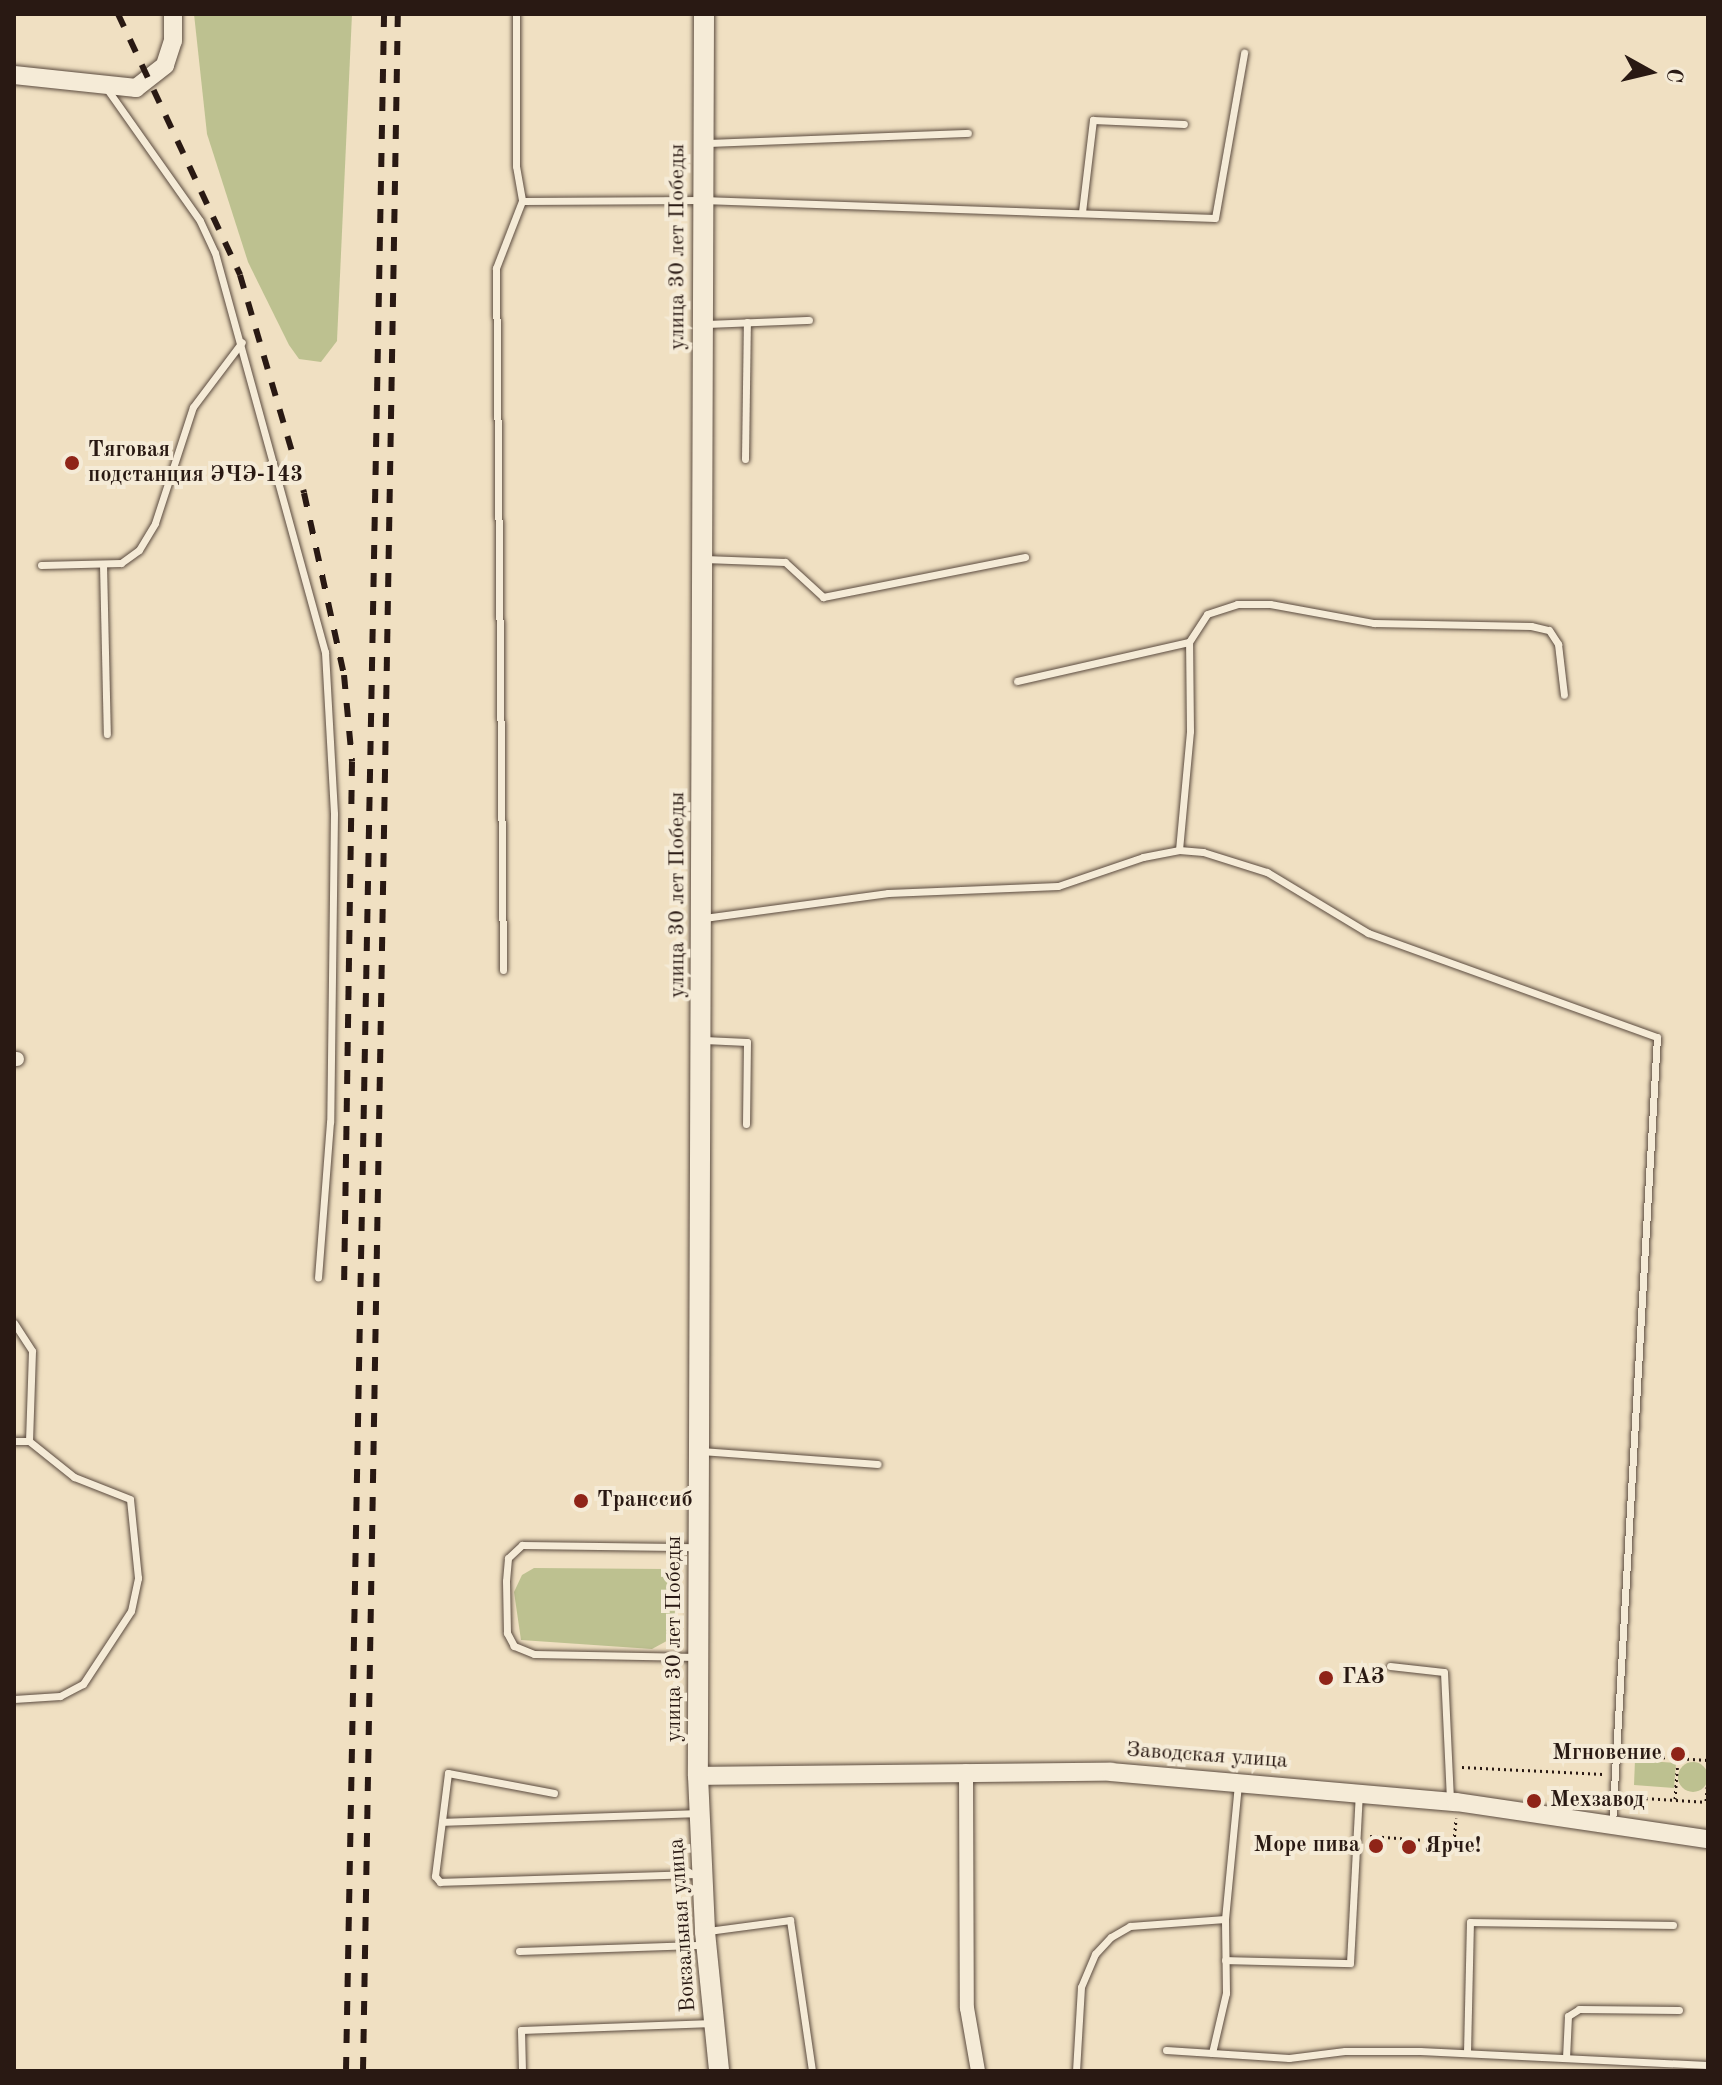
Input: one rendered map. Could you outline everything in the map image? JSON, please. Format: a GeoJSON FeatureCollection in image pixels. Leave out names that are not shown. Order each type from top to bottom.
{"type":"FeatureCollection","features":[{"type":"Feature","properties":{"kind":"main road","name":"улица 30 лет Победы"},"geometry":{"type":"LineString","coordinates":[[698,1776],[704,14]]}},
{"type":"Feature","properties":{"kind":"main road","name":"Вокзальная улица"},"geometry":{"type":"LineString","coordinates":[[698,1776],[706,1938],[719,2071]]}},
{"type":"Feature","properties":{"kind":"street"},"geometry":{"type":"LineString","coordinates":[[14,75],[126,90],[150,81],[165,65],[173,41],[173,14]]}},
{"type":"Feature","properties":{"kind":"street"},"geometry":{"type":"LineString","coordinates":[[966,1771],[967,2008],[978,2071]]}},
{"type":"Feature","properties":{"kind":"street","name":"Заводская улица"},"geometry":{"type":"LineString","coordinates":[[698,1776],[966,1771],[1238,1781],[1454,1802],[1708,1839]]}},
{"type":"Feature","properties":{"kind":"lane"},"geometry":{"type":"LineString","coordinates":[[503,970],[496,268],[522,201],[516,166],[516,14]]}},
{"type":"Feature","properties":{"kind":"lane"},"geometry":{"type":"LineString","coordinates":[[522,201],[702,200],[1215,218],[1244,53]]}},
{"type":"Feature","properties":{"kind":"lane"},"geometry":{"type":"LineString","coordinates":[[107,89],[200,221],[215,253],[242,342],[330,677],[334,814],[330,1122],[318,1278]]}},
{"type":"Feature","properties":{"kind":"lane"},"geometry":{"type":"LineString","coordinates":[[1082,212],[1093,120],[1184,124]]}},
{"type":"Feature","properties":{"kind":"lane"},"geometry":{"type":"LineString","coordinates":[[702,143],[968,133]]}},
{"type":"Feature","properties":{"kind":"lane"},"geometry":{"type":"LineString","coordinates":[[702,324],[809,320]]}},
{"type":"Feature","properties":{"kind":"lane"},"geometry":{"type":"LineString","coordinates":[[745,459],[747,322]]}},
{"type":"Feature","properties":{"kind":"lane"},"geometry":{"type":"LineString","coordinates":[[41,565],[121,563],[139,550],[155,523],[193,407],[242,342]]}},
{"type":"Feature","properties":{"kind":"lane"},"geometry":{"type":"LineString","coordinates":[[702,559],[785,562],[823,597],[1025,557]]}},
{"type":"Feature","properties":{"kind":"lane"},"geometry":{"type":"LineString","coordinates":[[103,564],[107,734]]}},
{"type":"Feature","properties":{"kind":"lane"},"geometry":{"type":"LineString","coordinates":[[1179,850],[1190,731],[1189,642],[1207,614],[1237,604],[1270,604],[1374,623],[1531,626],[1549,630],[1558,644],[1564,695]]}},
{"type":"Feature","properties":{"kind":"lane"},"geometry":{"type":"LineString","coordinates":[[1017,681],[1189,642]]}},
{"type":"Feature","properties":{"kind":"lane"},"geometry":{"type":"LineString","coordinates":[[702,918],[888,893],[1058,886],[1179,850],[1267,872],[1368,933],[1657,1037],[1612,1825]]}},
{"type":"Feature","properties":{"kind":"lane"},"geometry":{"type":"LineString","coordinates":[[702,1040],[747,1042],[746,1124]]}},
{"type":"Feature","properties":{"kind":"lane"},"geometry":{"type":"LineString","coordinates":[[14,1323],[32,1351],[29,1441]]}},
{"type":"Feature","properties":{"kind":"lane"},"geometry":{"type":"LineString","coordinates":[[14,1441],[29,1441],[74,1477],[130,1499],[138,1578],[131,1611],[83,1684],[60,1696],[14,1699]]}},
{"type":"Feature","properties":{"kind":"lane"},"geometry":{"type":"LineString","coordinates":[[700,1451],[878,1464]]}},
{"type":"Feature","properties":{"kind":"lane"},"geometry":{"type":"LineString","coordinates":[[698,1657],[534,1654],[514,1646],[507,1633],[506,1581],[508,1558],[522,1545],[700,1547]]}},
{"type":"Feature","properties":{"kind":"lane"},"geometry":{"type":"LineString","coordinates":[[1390,1666],[1444,1672],[1454,1802]]}},
{"type":"Feature","properties":{"kind":"lane"},"geometry":{"type":"LineString","coordinates":[[554,1793],[448,1773],[435,1876],[440,1882],[702,1874]]}},
{"type":"Feature","properties":{"kind":"lane"},"geometry":{"type":"LineString","coordinates":[[1212,2053],[1226,1993],[1225,1919],[1238,1781]]}},
{"type":"Feature","properties":{"kind":"lane"},"geometry":{"type":"LineString","coordinates":[[1225,1960],[1350,1963],[1360,1793]]}},
{"type":"Feature","properties":{"kind":"lane"},"geometry":{"type":"LineString","coordinates":[[442,1822],[699,1813]]}},
{"type":"Feature","properties":{"kind":"lane"},"geometry":{"type":"LineString","coordinates":[[1076,2071],[1081,1987],[1095,1954],[1111,1937],[1130,1926],[1225,1919]]}},
{"type":"Feature","properties":{"kind":"lane"},"geometry":{"type":"LineString","coordinates":[[519,1951],[706,1938],[790,1920],[812,2071]]}},
{"type":"Feature","properties":{"kind":"lane"},"geometry":{"type":"LineString","coordinates":[[1467,2053],[1470,1922],[1673,1925]]}},
{"type":"Feature","properties":{"kind":"lane"},"geometry":{"type":"LineString","coordinates":[[1566,2058],[1568,2016],[1579,2009],[1679,2010]]}},
{"type":"Feature","properties":{"kind":"lane"},"geometry":{"type":"LineString","coordinates":[[522,2071],[521,2030],[714,2023]]}},
{"type":"Feature","properties":{"kind":"lane"},"geometry":{"type":"LineString","coordinates":[[1166,2050],[1289,2058],[1345,2051],[1467,2053],[1708,2065]]}},
{"type":"Feature","properties":{"kind":"path"},"geometry":{"type":"LineString","coordinates":[[1708,1760],[1627,1755],[1624,1797],[1707,1802],[1708,1777]]}},
{"type":"Feature","properties":{"kind":"path"},"geometry":{"type":"LineString","coordinates":[[1675,1800],[1678,1759]]}},
{"type":"Feature","properties":{"kind":"path"},"geometry":{"type":"LineString","coordinates":[[1358,1835],[1454,1842],[1454,1802],[1462,1764],[1626,1775]]}},
{"type":"Feature","properties":{"kind":"green space"},"geometry":{"type":"Polygon","coordinates":[[[194,14],[352,14],[337,341],[321,362],[299,359],[248,262],[207,134],[194,14]]]}},
{"type":"Feature","properties":{"kind":"green space"},"geometry":{"type":"Polygon","coordinates":[[[534,1568],[666,1569],[676,1580],[674,1637],[652,1649],[521,1640],[514,1592],[522,1575],[534,1568]]]}},
{"type":"Feature","properties":{"kind":"green space"},"geometry":{"type":"Polygon","coordinates":[[[1635,1760],[1676,1763],[1674,1788],[1634,1785],[1635,1760]]]}},
{"type":"Feature","properties":{"kind":"green space"},"geometry":{"type":"Polygon","coordinates":[[[1693,1762],[1704,1766],[1708,1777],[1704,1788],[1693,1792],[1682,1788],[1678,1777],[1682,1766],[1693,1762]]]}},
{"type":"Feature","properties":{"kind":"railway"},"geometry":{"type":"LineString","coordinates":[[118,14],[240,275],[304,493],[344,675],[352,762],[344,1286]]}},
{"type":"Feature","properties":{"kind":"railway"},"geometry":{"type":"LineString","coordinates":[[346,2071],[384,14]]}},
{"type":"Feature","properties":{"kind":"railway"},"geometry":{"type":"LineString","coordinates":[[363,2071],[398,14]]}},
{"type":"Feature","properties":{"kind":"place","name":"Тяговая подстанция ЭЧЭ-143"},"geometry":{"type":"Point","coordinates":[72,463]}},
{"type":"Feature","properties":{"kind":"place","name":"Транссиб"},"geometry":{"type":"Point","coordinates":[581,1501]}},
{"type":"Feature","properties":{"kind":"place","name":"ГАЗ"},"geometry":{"type":"Point","coordinates":[1326,1678]}},
{"type":"Feature","properties":{"kind":"place","name":"Мгновение"},"geometry":{"type":"Point","coordinates":[1678,1754]}},
{"type":"Feature","properties":{"kind":"place","name":"Мехзавод"},"geometry":{"type":"Point","coordinates":[1534,1801]}},
{"type":"Feature","properties":{"kind":"place","name":"Море пива"},"geometry":{"type":"Point","coordinates":[1376,1846]}},
{"type":"Feature","properties":{"kind":"place","name":"Ярче!"},"geometry":{"type":"Point","coordinates":[1409,1847]}}]}
